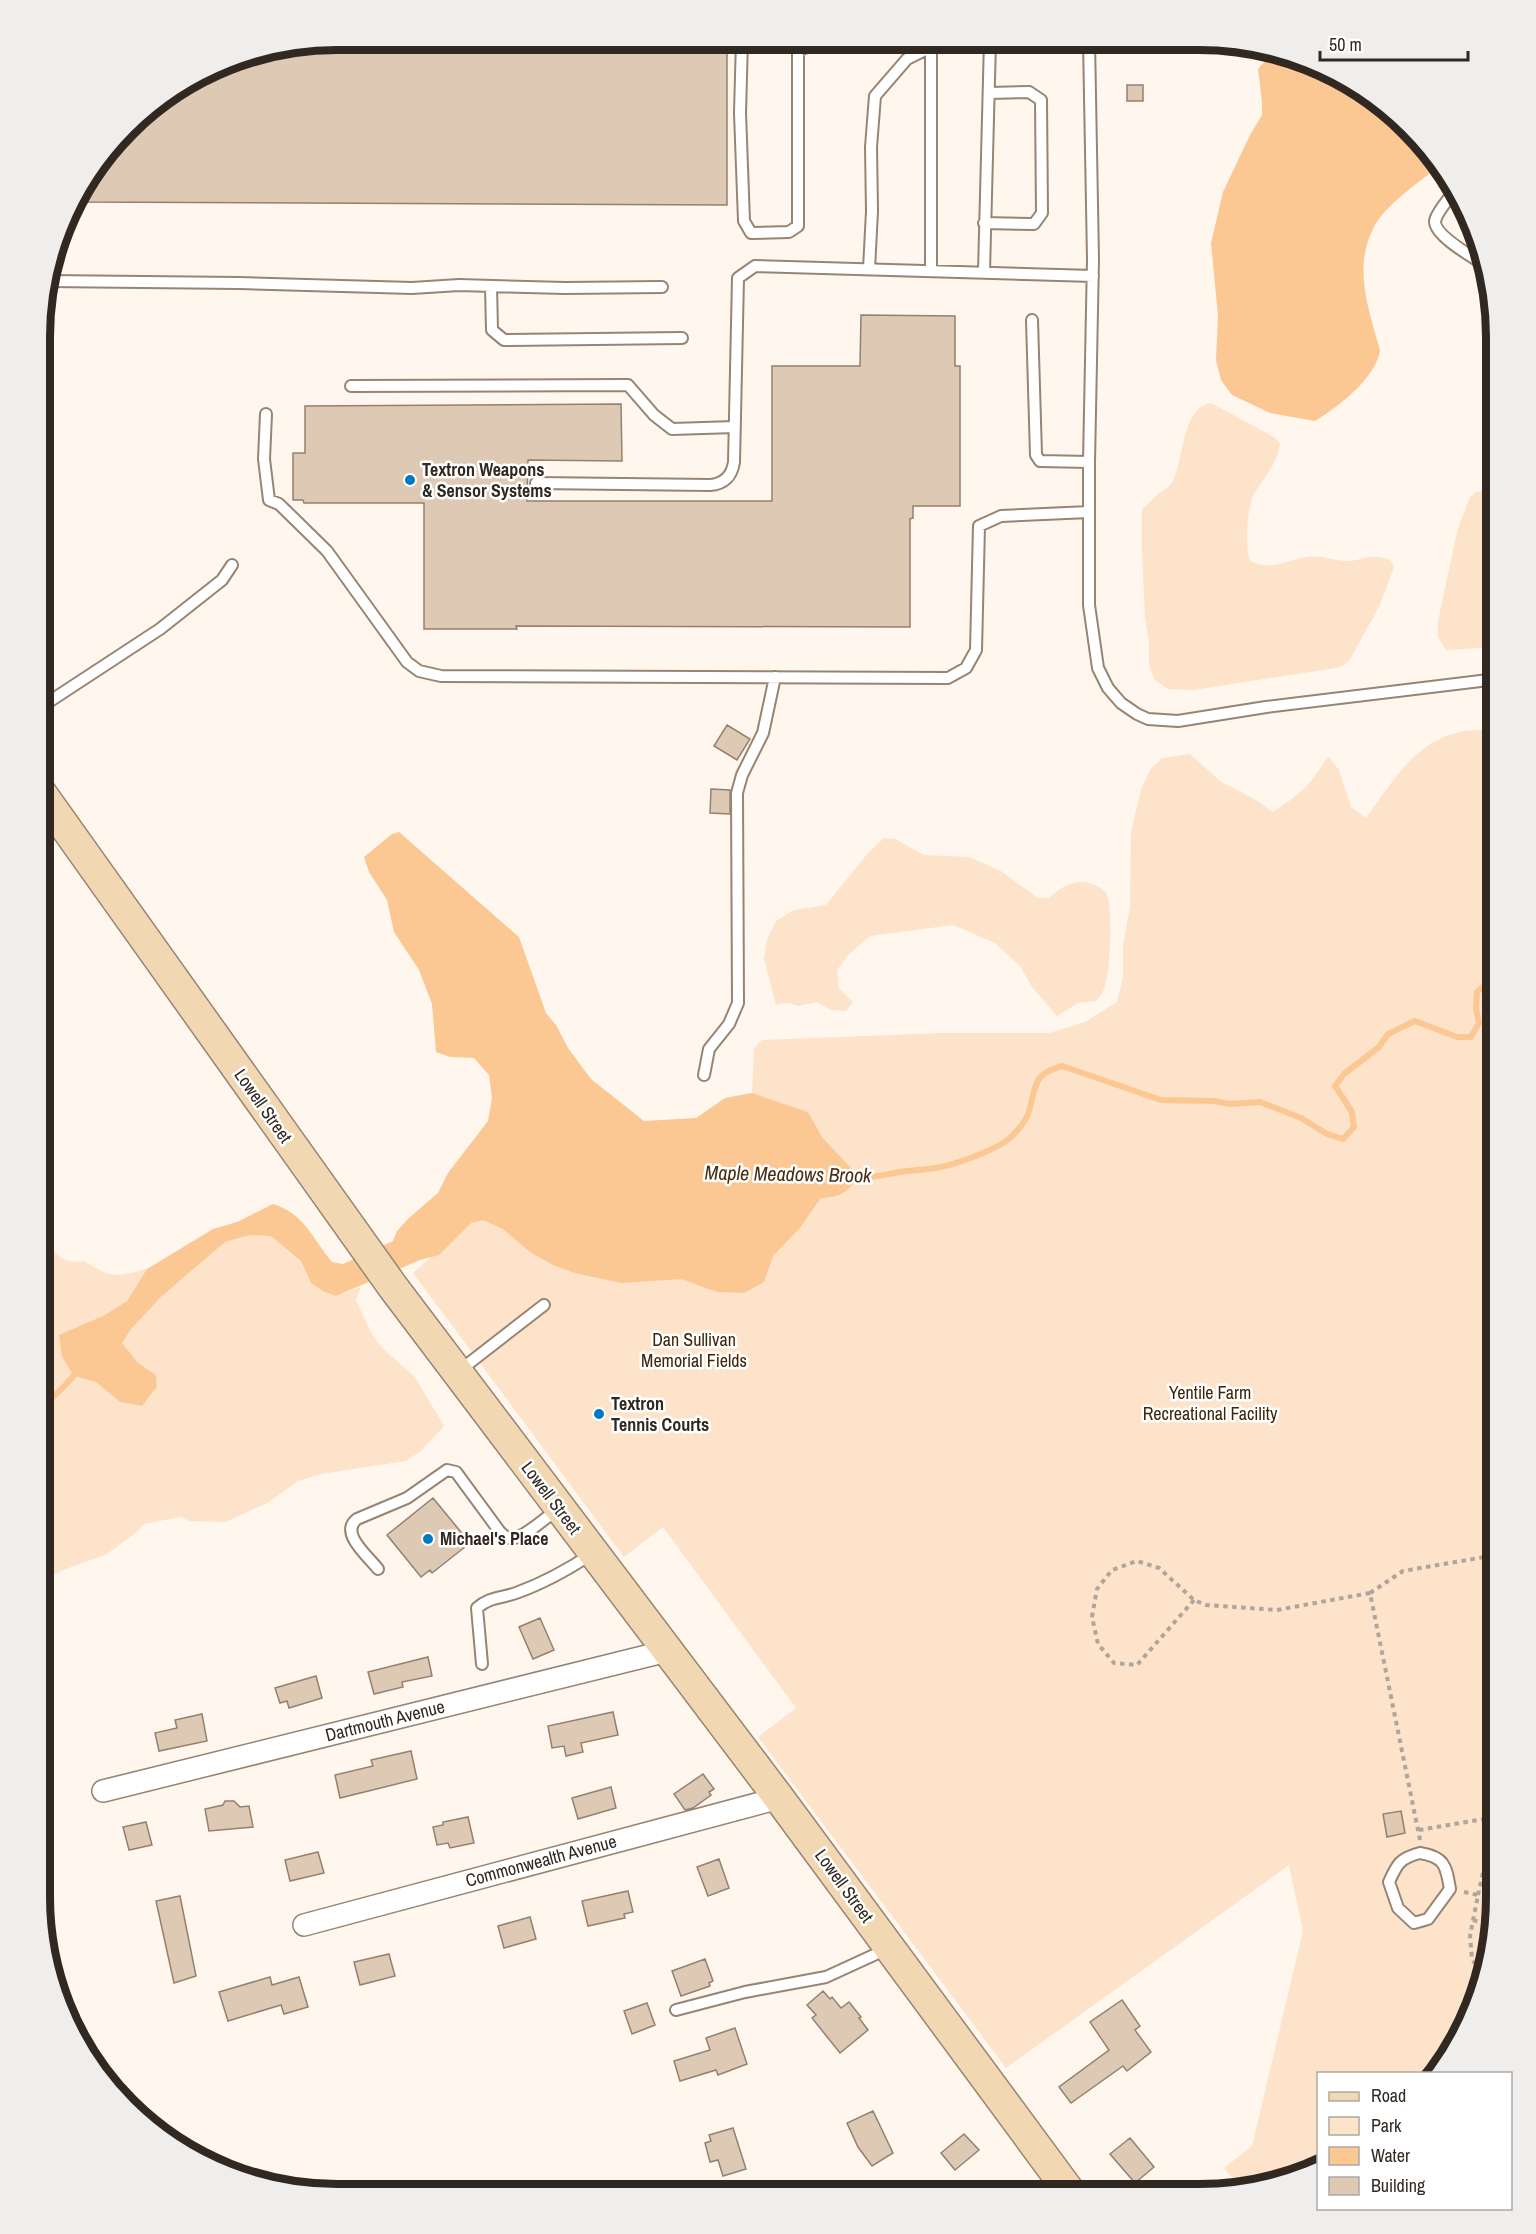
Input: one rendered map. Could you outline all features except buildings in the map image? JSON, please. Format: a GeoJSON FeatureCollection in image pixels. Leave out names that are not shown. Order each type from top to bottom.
{"type":"FeatureCollection","features":[{"type":"Feature","properties":{"kind":"main road","name":"Lowell Street"},"geometry":{"type":"LineString","coordinates":[[50,806],[393,1287],[779,1798],[1064,2184]]}},
{"type":"Feature","properties":{"kind":"street","name":"Dartmouth Avenue"},"geometry":{"type":"LineString","coordinates":[[103,1791],[667,1651]]}},
{"type":"Feature","properties":{"kind":"street","name":"Commonwealth Avenue"},"geometry":{"type":"LineString","coordinates":[[304,1925],[779,1798]]}},
{"type":"Feature","properties":{"kind":"lane"},"geometry":{"type":"LineString","coordinates":[[742,50],[740,113],[744,221],[750,233],[789,232],[798,226],[798,51],[800,50]]}},
{"type":"Feature","properties":{"kind":"lane"},"geometry":{"type":"LineString","coordinates":[[869,269],[872,211],[871,147],[875,96],[907,59],[921,50]]}},
{"type":"Feature","properties":{"kind":"lane"},"geometry":{"type":"LineString","coordinates":[[931,50],[931,271]]}},
{"type":"Feature","properties":{"kind":"lane"},"geometry":{"type":"LineString","coordinates":[[984,272],[990,50]]}},
{"type":"Feature","properties":{"kind":"lane"},"geometry":{"type":"LineString","coordinates":[[1089,50],[1093,276],[1089,605],[1098,668],[1108,688],[1128,710],[1148,719],[1178,721],[1266,707],[1486,680]]}},
{"type":"Feature","properties":{"kind":"lane"},"geometry":{"type":"LineString","coordinates":[[984,223],[1034,224],[1042,213],[1041,100],[1029,92],[989,93]]}},
{"type":"Feature","properties":{"kind":"lane"},"geometry":{"type":"LineString","coordinates":[[1450,197],[1436,218],[1436,228],[1442,236],[1476,259]]}},
{"type":"Feature","properties":{"kind":"lane"},"geometry":{"type":"LineString","coordinates":[[536,483],[714,485],[727,479],[734,467],[738,278],[755,266],[1093,276]]}},
{"type":"Feature","properties":{"kind":"lane"},"geometry":{"type":"LineString","coordinates":[[55,281],[412,288],[459,285],[565,288],[662,287]]}},
{"type":"Feature","properties":{"kind":"lane"},"geometry":{"type":"LineString","coordinates":[[491,286],[492,330],[504,340],[682,338]]}},
{"type":"Feature","properties":{"kind":"lane"},"geometry":{"type":"LineString","coordinates":[[1032,320],[1036,454],[1040,461],[1089,462]]}},
{"type":"Feature","properties":{"kind":"lane"},"geometry":{"type":"LineString","coordinates":[[351,386],[628,385],[654,416],[672,429],[735,427]]}},
{"type":"Feature","properties":{"kind":"lane"},"geometry":{"type":"LineString","coordinates":[[266,414],[264,459],[269,500],[279,504],[327,551],[402,656],[419,671],[441,676],[941,678],[961,672],[971,662],[976,650],[979,526],[1002,516],[1089,512]]}},
{"type":"Feature","properties":{"kind":"lane"},"geometry":{"type":"LineString","coordinates":[[50,701],[160,629],[222,579],[232,565]]}},
{"type":"Feature","properties":{"kind":"lane"},"geometry":{"type":"LineString","coordinates":[[704,1075],[709,1049],[729,1024],[738,1003],[737,794],[742,775],[763,733],[774,677]]}},
{"type":"Feature","properties":{"kind":"lane"},"geometry":{"type":"LineString","coordinates":[[457,1373],[544,1305]]}},
{"type":"Feature","properties":{"kind":"lane"},"geometry":{"type":"LineString","coordinates":[[378,1569],[352,1538],[350,1531],[352,1524],[357,1519],[407,1498],[447,1470],[456,1472],[500,1533],[507,1538],[513,1539],[521,1536],[559,1508]]}},
{"type":"Feature","properties":{"kind":"lane"},"geometry":{"type":"LineString","coordinates":[[482,1664],[477,1608],[485,1600],[516,1593],[563,1573],[593,1553]]}},
{"type":"Feature","properties":{"kind":"lane"},"geometry":{"type":"LineString","coordinates":[[1420,1853],[1435,1856],[1447,1868],[1450,1889],[1428,1919],[1414,1923],[1398,1908],[1389,1882],[1397,1865],[1406,1856],[1420,1853]]}},
{"type":"Feature","properties":{"kind":"lane"},"geometry":{"type":"LineString","coordinates":[[676,2010],[745,1992],[826,1977],[890,1948]]}},
{"type":"Feature","properties":{"kind":"path"},"geometry":{"type":"LineString","coordinates":[[1194,1600],[1137,1665],[1114,1663],[1098,1644],[1092,1617],[1097,1589],[1112,1570],[1137,1561],[1159,1568],[1194,1600],[1206,1605],[1278,1610],[1370,1593],[1403,1571],[1486,1557]]}},
{"type":"Feature","properties":{"kind":"path"},"geometry":{"type":"LineString","coordinates":[[1370,1593],[1419,1830],[1486,1819]]}},
{"type":"Feature","properties":{"kind":"path"},"geometry":{"type":"LineString","coordinates":[[1478,1968],[1472,1959],[1470,1936],[1486,1859]]}},
{"type":"Feature","properties":{"kind":"path"},"geometry":{"type":"LineString","coordinates":[[1450,1889],[1478,1895]]}},
{"type":"Feature","properties":{"kind":"path"},"geometry":{"type":"LineString","coordinates":[[1473,1920],[1485,1923]]}},
{"type":"Feature","properties":{"kind":"green space"},"geometry":{"type":"Polygon","coordinates":[[[1211,403],[1274,437],[1280,443],[1273,464],[1251,502],[1247,538],[1250,561],[1272,565],[1312,557],[1351,561],[1376,557],[1390,560],[1394,567],[1380,605],[1350,659],[1344,665],[1193,690],[1168,689],[1155,680],[1149,665],[1149,641],[1145,618],[1142,510],[1171,484],[1179,463],[1188,425],[1201,407],[1211,403]]]}},
{"type":"Feature","properties":{"kind":"green space"},"geometry":{"type":"Polygon","coordinates":[[[1486,490],[1486,648],[1446,650],[1438,637],[1438,621],[1458,528],[1470,497],[1476,492],[1486,490]]]}},
{"type":"Feature","properties":{"kind":"green space"},"geometry":{"type":"Polygon","coordinates":[[[1486,730],[1486,1916],[1484,1935],[1477,1971],[1465,2007],[1448,2041],[1427,2072],[1317,2072],[1317,2159],[1273,2175],[1235,2182],[1224,2168],[1252,2146],[1303,1931],[1289,1865],[1006,2068],[758,1737],[796,1708],[663,1527],[624,1557],[413,1273],[537,1165],[851,1168],[822,1137],[808,1112],[752,1093],[754,1048],[762,1040],[942,1033],[1049,1033],[1085,1022],[1117,1002],[1123,977],[1123,945],[1130,907],[1131,832],[1141,790],[1150,770],[1162,758],[1190,754],[1220,781],[1273,812],[1305,788],[1328,756],[1339,770],[1351,807],[1366,818],[1395,778],[1417,754],[1444,737],[1469,731],[1486,730]]]}},
{"type":"Feature","properties":{"kind":"green space"},"geometry":{"type":"Polygon","coordinates":[[[884,838],[895,839],[924,855],[969,857],[1001,871],[1038,898],[1049,898],[1064,887],[1077,882],[1101,888],[1108,900],[1111,924],[1107,978],[1100,996],[1096,1001],[1078,1003],[1057,1016],[1032,987],[1020,966],[995,943],[953,925],[870,936],[848,955],[837,970],[839,988],[853,1002],[846,1011],[831,1010],[817,1002],[799,1006],[787,1003],[776,1005],[764,959],[767,939],[776,921],[794,910],[826,905],[868,853],[884,838]]]}},
{"type":"Feature","properties":{"kind":"green space"},"geometry":{"type":"Polygon","coordinates":[[[250,1235],[271,1236],[301,1261],[311,1283],[336,1296],[361,1287],[356,1300],[371,1332],[381,1347],[415,1377],[444,1426],[421,1451],[406,1461],[321,1474],[298,1481],[269,1502],[226,1522],[190,1521],[180,1517],[144,1524],[137,1532],[107,1554],[50,1577],[50,1247],[63,1259],[84,1261],[108,1274],[121,1275],[147,1269],[127,1301],[103,1316],[74,1376],[96,1382],[121,1402],[142,1406],[157,1387],[156,1375],[138,1363],[121,1344],[131,1329],[162,1296],[225,1242],[250,1235]]]}},
{"type":"Feature","properties":{"kind":"water"},"geometry":{"type":"Polygon","coordinates":[[[1268,58],[1273,59],[1309,71],[1343,88],[1389,121],[1415,147],[1433,170],[1386,211],[1378,220],[1367,244],[1364,259],[1365,289],[1380,350],[1372,371],[1355,391],[1315,421],[1270,413],[1232,395],[1221,380],[1216,360],[1218,316],[1211,243],[1223,192],[1262,115],[1258,69],[1268,58]]]}},
{"type":"Feature","properties":{"kind":"water"},"geometry":{"type":"Polygon","coordinates":[[[399,832],[519,937],[546,1013],[556,1025],[568,1048],[591,1079],[644,1121],[696,1118],[725,1098],[752,1093],[808,1112],[822,1137],[851,1168],[857,1179],[850,1188],[842,1193],[833,1197],[821,1198],[799,1229],[773,1256],[764,1282],[744,1293],[717,1292],[681,1279],[621,1283],[575,1273],[553,1265],[530,1252],[503,1229],[483,1220],[471,1223],[439,1255],[420,1260],[336,1296],[311,1283],[301,1261],[271,1236],[250,1235],[225,1242],[162,1296],[131,1329],[122,1343],[138,1363],[156,1375],[157,1387],[142,1406],[120,1402],[96,1382],[74,1376],[62,1357],[59,1335],[103,1316],[127,1301],[147,1269],[213,1229],[237,1222],[273,1204],[284,1208],[300,1220],[332,1262],[343,1264],[393,1241],[397,1231],[409,1218],[438,1193],[448,1173],[488,1121],[492,1098],[489,1075],[474,1058],[450,1057],[436,1052],[432,1004],[419,970],[394,932],[387,900],[369,872],[364,857],[392,834],[399,832]]]}},
{"type":"Feature","properties":{"kind":"waterway","name":"Maple Meadows Brook"},"geometry":{"type":"LineString","coordinates":[[849,1179],[932,1169],[965,1160],[998,1146],[1012,1136],[1025,1120],[1040,1078],[1062,1066],[1161,1100],[1214,1101],[1229,1104],[1260,1102],[1301,1118],[1327,1134],[1343,1139],[1354,1127],[1352,1112],[1335,1086],[1344,1074],[1379,1047],[1388,1034],[1415,1021],[1457,1037],[1471,1037],[1479,1023],[1476,1008],[1477,992],[1486,984]]}},
{"type":"Feature","properties":{"kind":"waterway","name":"Maple Meadows Brook"},"geometry":{"type":"LineString","coordinates":[[50,1400],[78,1369]]}},
{"type":"Feature","properties":{"kind":"place","name":"Textron Weapons & Sensor Systems"},"geometry":{"type":"Point","coordinates":[410,480]}},
{"type":"Feature","properties":{"kind":"place","name":"Textron Tennis Courts"},"geometry":{"type":"Point","coordinates":[599,1414]}},
{"type":"Feature","properties":{"kind":"place","name":"Michael's Place"},"geometry":{"type":"Point","coordinates":[428,1539]}},
{"type":"Feature","properties":{"kind":"park label","name":"Dan Sullivan Memorial Fields"},"geometry":{"type":"Point","coordinates":[694,1350]}},
{"type":"Feature","properties":{"kind":"park label","name":"Yentile Farm Recreational Facility"},"geometry":{"type":"Point","coordinates":[1210,1403]}}]}
